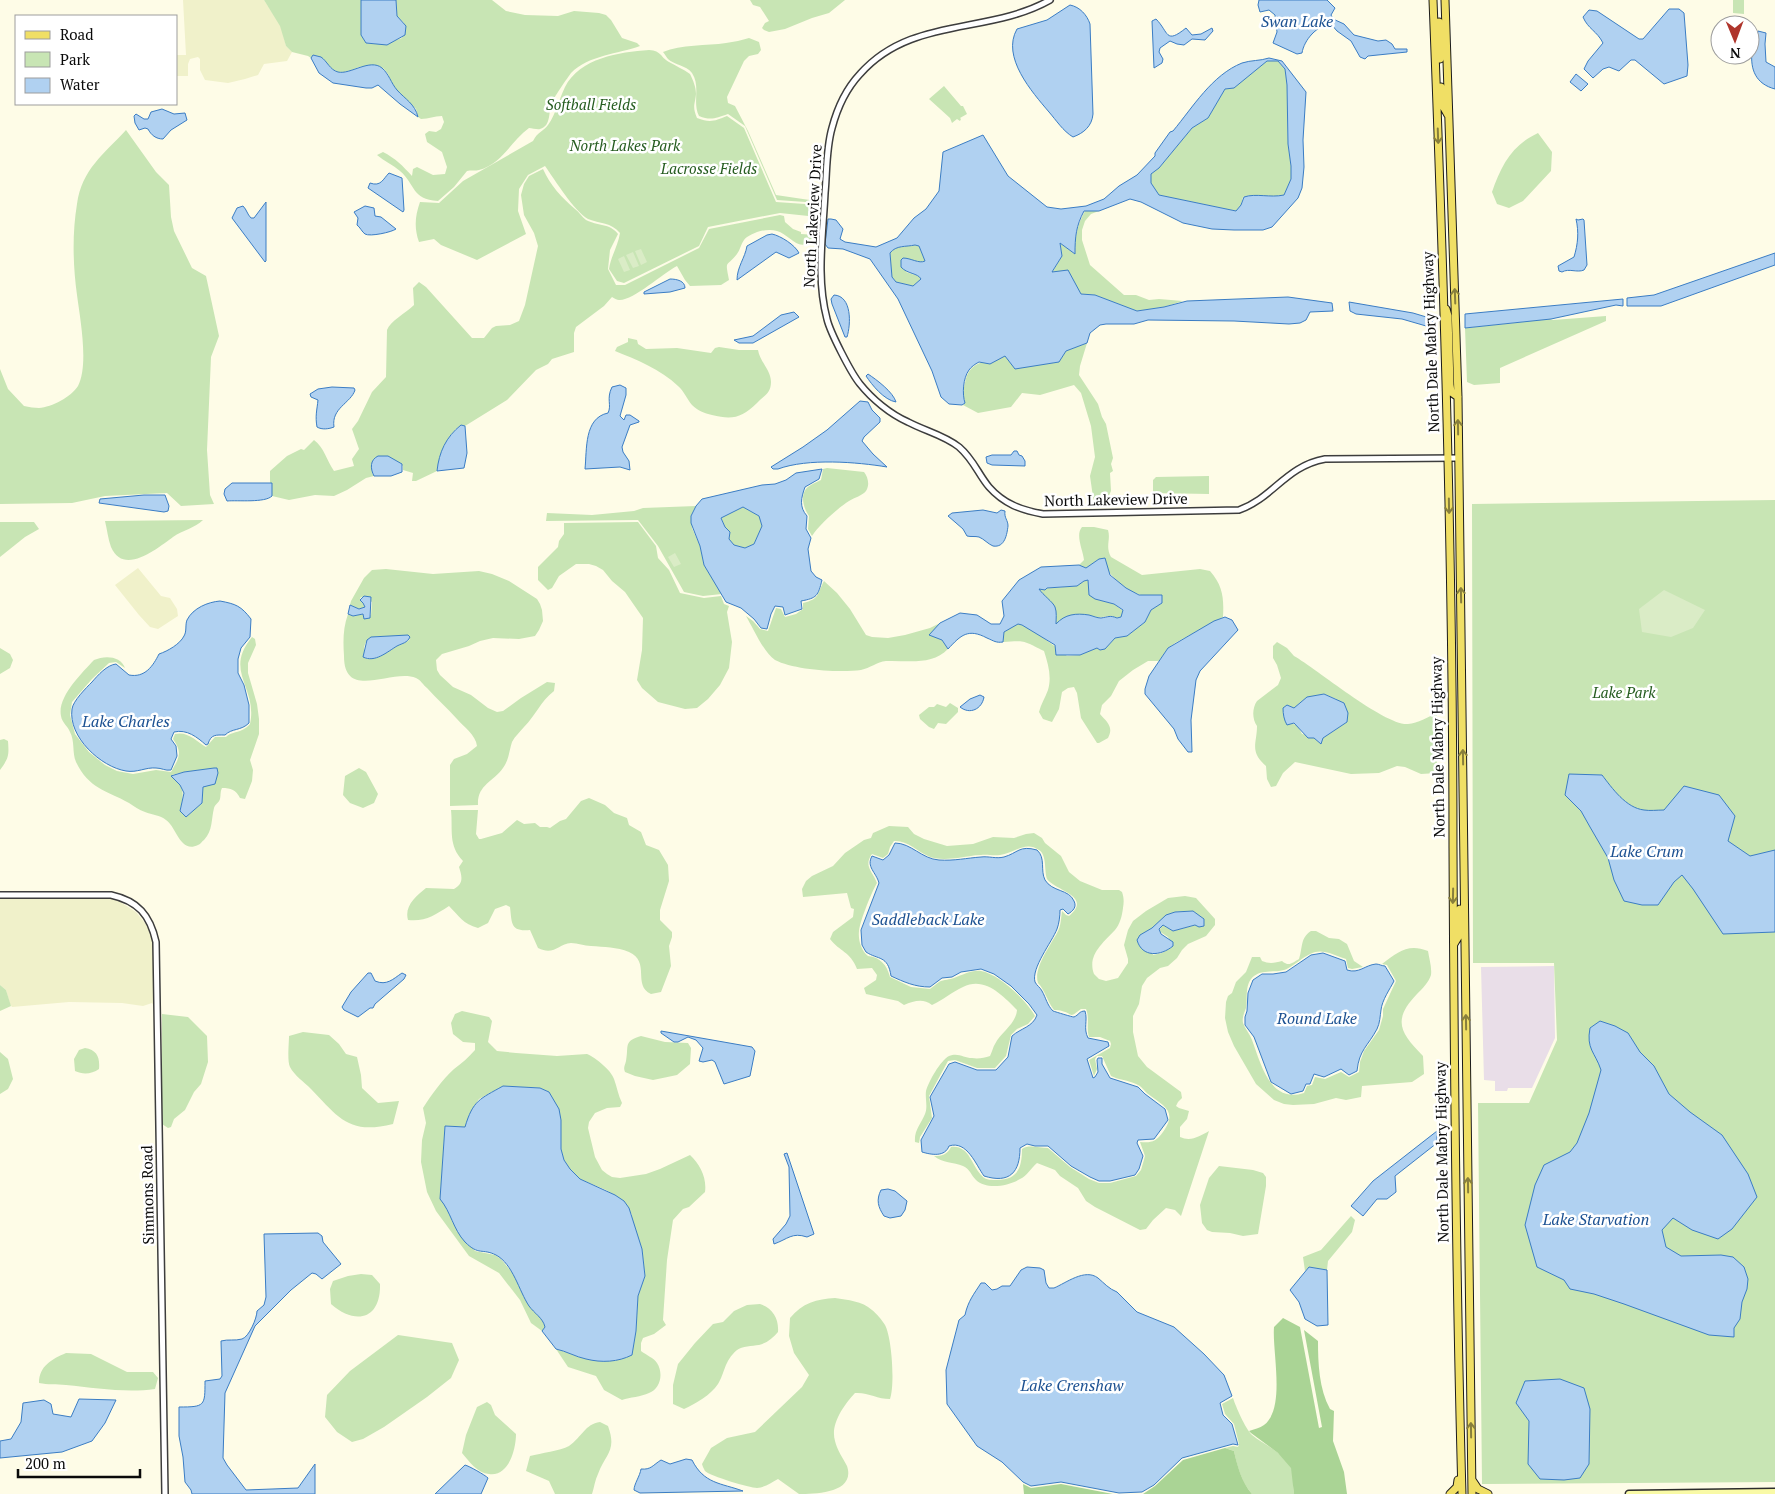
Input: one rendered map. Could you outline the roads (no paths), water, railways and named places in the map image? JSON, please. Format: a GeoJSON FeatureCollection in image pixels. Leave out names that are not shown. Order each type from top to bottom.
{"type":"FeatureCollection","features":[{"type":"Feature","properties":{"kind":"main road","name":"North Dale Mabry Highway"},"geometry":{"type":"LineString","coordinates":[[1445,0],[1458,397],[1472,1494]]}},
{"type":"Feature","properties":{"kind":"main road","name":"North Dale Mabry Highway"},"geometry":{"type":"LineString","coordinates":[[1433,1],[1448,457],[1454,848],[1453,944],[1462,1494]]}},
{"type":"Feature","properties":{"kind":"main road"},"geometry":{"type":"LineString","coordinates":[[1433,1],[1438,16],[1442,99],[1448,117]]}},
{"type":"Feature","properties":{"kind":"main road"},"geometry":{"type":"LineString","coordinates":[[1443,300],[1448,316],[1451,392],[1458,397]]}},
{"type":"Feature","properties":{"kind":"main road"},"geometry":{"type":"LineString","coordinates":[[1453,944],[1460,934],[1460,904],[1464,890],[1460,881],[1459,854],[1454,848]]}},
{"type":"Feature","properties":{"kind":"main road"},"geometry":{"type":"LineString","coordinates":[[1450,1494],[1455,1490],[1458,1482],[1454,1302],[1455,1262],[1458,1249],[1469,1233]]}},
{"type":"Feature","properties":{"kind":"main road"},"geometry":{"type":"LineString","coordinates":[[1458,1249],[1461,1248],[1465,1257],[1466,1310],[1470,1320]]}},
{"type":"Feature","properties":{"kind":"main road"},"geometry":{"type":"LineString","coordinates":[[1472,1478],[1478,1489],[1488,1494]]}},
{"type":"Feature","properties":{"kind":"main road"},"geometry":{"type":"LineString","coordinates":[[1629,1494],[1775,1492]]}},
{"type":"Feature","properties":{"kind":"main road"},"geometry":{"type":"LineString","coordinates":[[1699,1494],[1711,1493]]}},
{"type":"Feature","properties":{"kind":"street","name":"North Lakeview Drive"},"geometry":{"type":"LineString","coordinates":[[1050,0],[1016,14],[933,31],[915,36],[893,46],[859,74],[842,102],[829,142],[820,268],[827,322],[860,384],[880,404],[906,422],[947,439],[959,448],[974,462],[989,486],[1005,501],[1023,510],[1043,514],[1239,510],[1259,501],[1279,481],[1304,465],[1315,461],[1325,459],[1459,458]]}},
{"type":"Feature","properties":{"kind":"street","name":"Simmons Road"},"geometry":{"type":"LineString","coordinates":[[0,895],[111,895],[123,897],[134,903],[146,914],[153,927],[156,942],[165,1494]]}},
{"type":"Feature","properties":{"kind":"water"},"geometry":{"type":"Polygon","coordinates":[[[361,0],[396,0],[397,16],[406,26],[405,35],[387,45],[366,43],[361,35],[361,0]]]}},
{"type":"Feature","properties":{"kind":"water","name":"Swan Lake"},"geometry":{"type":"Polygon","coordinates":[[[1259,0],[1327,0],[1335,8],[1331,15],[1333,19],[1344,24],[1354,35],[1378,41],[1386,40],[1395,49],[1407,49],[1407,52],[1368,56],[1365,59],[1360,57],[1351,41],[1331,24],[1316,30],[1308,38],[1302,53],[1297,54],[1273,43],[1277,32],[1275,15],[1269,10],[1260,12],[1259,0]]]}},
{"type":"Feature","properties":{"kind":"water"},"geometry":{"type":"Polygon","coordinates":[[[1070,5],[1083,12],[1090,24],[1093,114],[1087,128],[1073,137],[1066,132],[1027,84],[1021,74],[1013,51],[1013,40],[1017,29],[1047,20],[1070,5]]]}},
{"type":"Feature","properties":{"kind":"water"},"geometry":{"type":"Polygon","coordinates":[[[1669,9],[1679,9],[1684,13],[1688,65],[1687,76],[1664,84],[1635,60],[1631,60],[1619,71],[1609,67],[1603,69],[1593,78],[1584,69],[1603,43],[1583,17],[1589,10],[1597,11],[1639,39],[1643,39],[1669,9]]]}},
{"type":"Feature","properties":{"kind":"water"},"geometry":{"type":"Polygon","coordinates":[[[1156,19],[1168,35],[1171,36],[1186,28],[1192,35],[1201,34],[1212,28],[1213,31],[1205,40],[1192,39],[1184,45],[1170,41],[1160,48],[1159,52],[1163,59],[1162,63],[1154,68],[1152,21],[1156,19]]]}},
{"type":"Feature","properties":{"kind":"water"},"geometry":{"type":"Polygon","coordinates":[[[1760,32],[1766,33],[1766,62],[1775,67],[1775,89],[1763,84],[1753,70],[1752,65],[1760,65],[1760,32]]]}},
{"type":"Feature","properties":{"kind":"water"},"geometry":{"type":"Polygon","coordinates":[[[313,55],[321,57],[338,72],[377,65],[382,68],[397,90],[412,105],[418,117],[378,85],[366,88],[333,83],[319,73],[311,58],[313,55]]]}},
{"type":"Feature","properties":{"kind":"water"},"geometry":{"type":"Polygon","coordinates":[[[1266,59],[1282,61],[1306,92],[1302,188],[1298,198],[1272,227],[1263,230],[1212,229],[1183,223],[1141,202],[1130,199],[1099,211],[1084,211],[1076,232],[1075,254],[1060,243],[1062,256],[1052,272],[1068,270],[1081,294],[1095,295],[1137,311],[1187,301],[1288,297],[1332,303],[1333,311],[1310,312],[1306,320],[1300,323],[1289,324],[1148,320],[1134,324],[1100,325],[1090,333],[1087,343],[1066,351],[1059,362],[1015,369],[1005,356],[990,364],[979,362],[970,369],[965,377],[963,391],[965,403],[962,405],[949,404],[941,397],[932,371],[898,299],[870,259],[843,249],[828,248],[825,244],[828,219],[836,220],[843,229],[840,239],[845,242],[876,247],[897,238],[914,218],[926,209],[939,191],[943,152],[983,135],[1008,176],[1047,207],[1061,209],[1086,206],[1104,199],[1119,186],[1137,175],[1155,156],[1155,153],[1170,132],[1173,131],[1204,92],[1221,75],[1242,63],[1266,59]],[[1267,61],[1234,88],[1225,89],[1208,118],[1192,128],[1159,168],[1151,174],[1151,183],[1159,195],[1236,211],[1244,197],[1253,195],[1284,195],[1291,179],[1285,69],[1278,61],[1267,61]],[[919,246],[898,247],[890,253],[892,277],[896,282],[913,286],[921,279],[901,267],[901,260],[903,258],[920,262],[925,261],[919,246]]]}},
{"type":"Feature","properties":{"kind":"water"},"geometry":{"type":"Polygon","coordinates":[[[1576,74],[1588,84],[1581,91],[1570,82],[1576,74]]]}},
{"type":"Feature","properties":{"kind":"water"},"geometry":{"type":"Polygon","coordinates":[[[162,109],[174,114],[185,113],[187,120],[171,130],[163,139],[154,136],[148,129],[139,130],[135,123],[134,116],[136,114],[144,119],[148,119],[151,112],[162,109]]]}},
{"type":"Feature","properties":{"kind":"water"},"geometry":{"type":"Polygon","coordinates":[[[389,173],[402,178],[403,212],[368,188],[370,183],[379,183],[389,173]]]}},
{"type":"Feature","properties":{"kind":"water"},"geometry":{"type":"Polygon","coordinates":[[[266,202],[265,262],[232,218],[237,208],[243,206],[251,218],[254,218],[266,202]]]}},
{"type":"Feature","properties":{"kind":"water"},"geometry":{"type":"Polygon","coordinates":[[[365,206],[374,208],[375,216],[381,217],[396,229],[381,234],[365,234],[357,225],[358,218],[354,212],[365,206]]]}},
{"type":"Feature","properties":{"kind":"water"},"geometry":{"type":"Polygon","coordinates":[[[1576,219],[1584,220],[1587,265],[1581,271],[1567,270],[1562,272],[1559,271],[1558,266],[1574,257],[1578,233],[1576,219]]]}},
{"type":"Feature","properties":{"kind":"water"},"geometry":{"type":"Polygon","coordinates":[[[772,234],[787,241],[799,253],[789,258],[776,252],[737,280],[738,271],[747,246],[772,234]]]}},
{"type":"Feature","properties":{"kind":"water"},"geometry":{"type":"Polygon","coordinates":[[[1775,253],[1775,265],[1661,306],[1627,306],[1627,298],[1654,295],[1775,253]]]}},
{"type":"Feature","properties":{"kind":"water"},"geometry":{"type":"Polygon","coordinates":[[[670,279],[680,281],[684,284],[685,288],[670,292],[644,294],[644,292],[670,279]]]}},
{"type":"Feature","properties":{"kind":"water"},"geometry":{"type":"Polygon","coordinates":[[[834,295],[844,300],[847,305],[849,325],[847,337],[845,337],[832,304],[831,299],[834,295]]]}},
{"type":"Feature","properties":{"kind":"water"},"geometry":{"type":"Polygon","coordinates":[[[1623,299],[1623,306],[1616,305],[1551,319],[1465,328],[1465,314],[1623,299]]]}},
{"type":"Feature","properties":{"kind":"water"},"geometry":{"type":"Polygon","coordinates":[[[1349,302],[1413,313],[1433,319],[1433,328],[1402,319],[1356,314],[1350,311],[1349,302]]]}},
{"type":"Feature","properties":{"kind":"water"},"geometry":{"type":"Polygon","coordinates":[[[794,312],[799,317],[753,343],[739,343],[734,340],[753,336],[781,315],[794,312]]]}},
{"type":"Feature","properties":{"kind":"water"},"geometry":{"type":"Polygon","coordinates":[[[868,374],[888,390],[896,402],[879,392],[866,376],[868,374]]]}},
{"type":"Feature","properties":{"kind":"water"},"geometry":{"type":"Polygon","coordinates":[[[620,385],[626,388],[626,395],[620,416],[624,420],[626,415],[630,415],[639,421],[630,425],[622,447],[629,461],[630,470],[620,467],[585,469],[588,435],[595,421],[600,416],[608,413],[609,395],[612,387],[620,385]]]}},
{"type":"Feature","properties":{"kind":"water"},"geometry":{"type":"Polygon","coordinates":[[[332,387],[354,388],[355,390],[353,395],[335,415],[334,427],[319,428],[317,427],[316,420],[318,400],[311,397],[310,394],[318,389],[332,387]]]}},
{"type":"Feature","properties":{"kind":"water"},"geometry":{"type":"Polygon","coordinates":[[[860,401],[868,402],[872,410],[880,418],[880,422],[862,441],[887,467],[818,462],[803,463],[778,469],[771,467],[827,430],[860,401]]]}},
{"type":"Feature","properties":{"kind":"water"},"geometry":{"type":"Polygon","coordinates":[[[461,425],[465,426],[467,453],[464,468],[437,471],[439,457],[444,445],[461,425]]]}},
{"type":"Feature","properties":{"kind":"water"},"geometry":{"type":"Polygon","coordinates":[[[1014,451],[1017,451],[1022,456],[1025,466],[992,465],[987,463],[986,457],[992,455],[1011,455],[1014,451]]]}},
{"type":"Feature","properties":{"kind":"water"},"geometry":{"type":"Polygon","coordinates":[[[378,456],[388,456],[402,464],[402,472],[391,476],[374,476],[372,464],[373,460],[378,456]]]}},
{"type":"Feature","properties":{"kind":"water"},"geometry":{"type":"Polygon","coordinates":[[[822,469],[819,479],[805,487],[802,502],[807,516],[806,529],[811,538],[808,549],[811,571],[822,580],[819,590],[814,597],[801,601],[802,609],[785,615],[783,607],[775,606],[767,629],[761,628],[741,608],[726,602],[704,565],[700,546],[691,523],[691,516],[702,499],[762,485],[775,484],[786,480],[796,473],[822,469]],[[743,507],[721,518],[725,527],[730,532],[729,539],[734,545],[745,548],[754,544],[762,526],[759,516],[743,507]]]}},
{"type":"Feature","properties":{"kind":"water"},"geometry":{"type":"Polygon","coordinates":[[[232,483],[272,483],[272,496],[264,500],[227,501],[224,494],[225,489],[232,483]]]}},
{"type":"Feature","properties":{"kind":"water"},"geometry":{"type":"Polygon","coordinates":[[[165,495],[169,506],[168,511],[99,503],[100,499],[165,495]]]}},
{"type":"Feature","properties":{"kind":"water"},"geometry":{"type":"Polygon","coordinates":[[[983,510],[997,513],[1001,510],[1005,511],[1008,529],[1005,540],[1000,545],[993,546],[979,537],[967,536],[963,529],[948,516],[952,513],[983,510]]]}},
{"type":"Feature","properties":{"kind":"water"},"geometry":{"type":"Polygon","coordinates":[[[1105,558],[1110,575],[1126,588],[1139,595],[1162,595],[1162,603],[1151,610],[1145,622],[1127,636],[1115,638],[1105,649],[1100,650],[1097,648],[1080,655],[1056,655],[1055,645],[1018,624],[1004,632],[1003,642],[997,642],[970,633],[965,634],[948,649],[942,640],[929,635],[940,623],[960,613],[977,615],[991,624],[1000,624],[1004,616],[1002,601],[1019,580],[1041,567],[1079,565],[1086,568],[1099,559],[1105,558]],[[1088,580],[1077,586],[1039,589],[1055,607],[1056,624],[1063,618],[1075,614],[1101,618],[1109,616],[1121,617],[1123,610],[1114,604],[1095,599],[1089,595],[1088,580]]]}},
{"type":"Feature","properties":{"kind":"water"},"geometry":{"type":"Polygon","coordinates":[[[364,596],[371,597],[370,618],[364,619],[363,614],[353,616],[348,614],[350,605],[359,609],[365,607],[360,600],[364,596]]]}},
{"type":"Feature","properties":{"kind":"water","name":"Lake Charles"},"geometry":{"type":"Polygon","coordinates":[[[220,601],[238,606],[251,619],[250,637],[241,648],[238,659],[238,673],[244,685],[249,705],[249,723],[225,735],[214,736],[206,745],[187,733],[174,732],[171,739],[176,746],[177,756],[171,770],[152,768],[126,771],[106,764],[88,749],[75,730],[72,720],[72,709],[75,702],[100,673],[113,665],[116,664],[129,675],[144,673],[151,667],[159,654],[180,642],[184,636],[187,620],[193,612],[206,604],[220,601]]]}},
{"type":"Feature","properties":{"kind":"water"},"geometry":{"type":"Polygon","coordinates":[[[1225,617],[1232,620],[1238,630],[1200,671],[1196,680],[1191,720],[1192,752],[1188,752],[1178,739],[1174,729],[1145,694],[1145,689],[1149,676],[1168,648],[1214,621],[1225,617]]]}},
{"type":"Feature","properties":{"kind":"water"},"geometry":{"type":"Polygon","coordinates":[[[408,635],[410,637],[406,642],[381,656],[372,659],[363,657],[367,640],[371,637],[408,635]]]}},
{"type":"Feature","properties":{"kind":"water"},"geometry":{"type":"Polygon","coordinates":[[[1324,694],[1344,703],[1348,713],[1347,722],[1323,738],[1321,744],[1314,738],[1308,738],[1294,723],[1287,725],[1283,708],[1287,705],[1294,708],[1307,697],[1324,694]]]}},
{"type":"Feature","properties":{"kind":"water"},"geometry":{"type":"Polygon","coordinates":[[[980,695],[984,697],[983,701],[975,710],[968,711],[960,707],[970,699],[980,695]]]}},
{"type":"Feature","properties":{"kind":"water"},"geometry":{"type":"Polygon","coordinates":[[[217,768],[218,773],[215,784],[203,787],[202,803],[186,817],[180,811],[184,793],[180,785],[171,776],[184,772],[217,768]]]}},
{"type":"Feature","properties":{"kind":"water","name":"Lake Crum"},"geometry":{"type":"Polygon","coordinates":[[[1569,774],[1602,775],[1631,806],[1644,810],[1664,810],[1684,786],[1719,795],[1735,816],[1728,841],[1750,856],[1775,850],[1775,932],[1723,934],[1682,875],[1674,882],[1658,905],[1642,905],[1624,901],[1614,880],[1608,858],[1581,811],[1565,795],[1569,774]]]}},
{"type":"Feature","properties":{"kind":"water","name":"Saddleback Lake"},"geometry":{"type":"Polygon","coordinates":[[[895,843],[906,846],[927,857],[939,860],[984,857],[1001,858],[1026,848],[1037,850],[1042,860],[1045,880],[1052,887],[1072,897],[1075,907],[1068,914],[1063,909],[1060,910],[1058,927],[1036,970],[1035,982],[1053,1011],[1074,1017],[1085,1011],[1088,1038],[1108,1042],[1109,1046],[1087,1059],[1093,1078],[1098,1072],[1097,1060],[1102,1058],[1102,1064],[1110,1078],[1138,1087],[1165,1109],[1168,1120],[1154,1139],[1138,1140],[1137,1143],[1143,1156],[1135,1175],[1110,1181],[1099,1181],[1071,1166],[1048,1146],[1027,1144],[1020,1148],[1020,1156],[1015,1170],[1007,1177],[1001,1178],[984,1176],[966,1150],[955,1145],[949,1146],[941,1154],[922,1152],[921,1140],[934,1116],[930,1097],[949,1064],[955,1062],[977,1070],[996,1070],[1008,1057],[1012,1036],[1030,1025],[1037,1015],[1011,986],[994,974],[981,969],[961,972],[952,977],[942,978],[930,987],[919,986],[891,976],[890,969],[885,961],[866,952],[862,945],[861,930],[879,883],[870,860],[872,856],[883,860],[889,855],[895,843]]]}},
{"type":"Feature","properties":{"kind":"water"},"geometry":{"type":"Polygon","coordinates":[[[1193,911],[1204,919],[1204,926],[1199,927],[1195,925],[1173,931],[1163,925],[1159,929],[1161,934],[1173,942],[1173,946],[1163,952],[1152,954],[1139,946],[1137,940],[1140,935],[1152,928],[1166,915],[1175,912],[1193,911]]]}},
{"type":"Feature","properties":{"kind":"water","name":"Round Lake"},"geometry":{"type":"Polygon","coordinates":[[[1323,953],[1345,961],[1347,970],[1351,971],[1376,964],[1385,966],[1394,981],[1383,1002],[1378,1027],[1362,1053],[1357,1071],[1349,1075],[1341,1069],[1324,1077],[1314,1074],[1310,1084],[1306,1084],[1303,1091],[1291,1094],[1271,1082],[1254,1037],[1245,1025],[1248,993],[1253,980],[1262,974],[1286,972],[1311,955],[1323,953]]]}},
{"type":"Feature","properties":{"kind":"water"},"geometry":{"type":"Polygon","coordinates":[[[368,973],[371,973],[375,981],[383,983],[402,973],[406,975],[373,1008],[370,1008],[358,1017],[342,1007],[351,992],[368,973]]]}},
{"type":"Feature","properties":{"kind":"water","name":"Lake Starvation"},"geometry":{"type":"Polygon","coordinates":[[[1600,1021],[1628,1033],[1640,1052],[1654,1066],[1669,1094],[1722,1135],[1748,1174],[1757,1197],[1732,1229],[1718,1239],[1692,1230],[1673,1218],[1662,1230],[1666,1247],[1681,1256],[1721,1255],[1733,1257],[1744,1267],[1748,1279],[1747,1289],[1742,1302],[1740,1319],[1734,1328],[1734,1337],[1709,1335],[1594,1294],[1570,1289],[1564,1280],[1537,1267],[1525,1225],[1535,1185],[1544,1165],[1570,1152],[1577,1143],[1589,1113],[1601,1070],[1590,1046],[1589,1035],[1590,1028],[1600,1021]]]}},
{"type":"Feature","properties":{"kind":"water"},"geometry":{"type":"Polygon","coordinates":[[[661,1031],[752,1047],[755,1051],[750,1076],[724,1084],[715,1062],[712,1060],[699,1061],[703,1048],[696,1040],[688,1037],[674,1042],[661,1033],[661,1031]]]}},
{"type":"Feature","properties":{"kind":"water"},"geometry":{"type":"Polygon","coordinates":[[[503,1086],[540,1088],[549,1092],[559,1109],[561,1149],[564,1160],[570,1169],[580,1179],[615,1195],[624,1201],[629,1208],[642,1249],[645,1276],[638,1296],[636,1331],[632,1355],[616,1360],[598,1361],[582,1358],[556,1349],[542,1331],[545,1327],[544,1324],[525,1300],[507,1265],[496,1255],[474,1249],[465,1242],[440,1199],[445,1126],[465,1127],[471,1111],[478,1101],[503,1086]]]}},
{"type":"Feature","properties":{"kind":"water"},"geometry":{"type":"Polygon","coordinates":[[[1437,1131],[1437,1143],[1395,1176],[1396,1192],[1387,1199],[1377,1199],[1363,1216],[1351,1206],[1373,1181],[1437,1131]]]}},
{"type":"Feature","properties":{"kind":"water"},"geometry":{"type":"Polygon","coordinates":[[[787,1153],[814,1234],[807,1237],[797,1235],[774,1244],[773,1239],[786,1224],[790,1216],[789,1167],[784,1154],[787,1153]]]}},
{"type":"Feature","properties":{"kind":"water"},"geometry":{"type":"Polygon","coordinates":[[[881,1190],[895,1191],[907,1201],[901,1216],[890,1218],[884,1216],[880,1210],[878,1203],[879,1194],[881,1190]]]}},
{"type":"Feature","properties":{"kind":"water"},"geometry":{"type":"Polygon","coordinates":[[[318,1233],[341,1264],[322,1279],[312,1273],[291,1290],[255,1326],[225,1393],[223,1458],[246,1490],[298,1488],[315,1464],[315,1494],[192,1494],[185,1482],[179,1436],[179,1407],[194,1406],[202,1403],[205,1396],[205,1381],[220,1379],[222,1376],[221,1341],[245,1338],[256,1318],[257,1311],[264,1305],[266,1297],[264,1234],[318,1233]]]}},
{"type":"Feature","properties":{"kind":"water","name":"Lake Crenshaw"},"geometry":{"type":"Polygon","coordinates":[[[1027,1267],[1044,1270],[1046,1283],[1049,1288],[1054,1288],[1082,1275],[1093,1275],[1117,1292],[1137,1312],[1174,1327],[1224,1375],[1232,1396],[1220,1403],[1223,1415],[1232,1424],[1238,1445],[1233,1444],[1182,1458],[1154,1485],[1142,1492],[1119,1493],[1061,1482],[1031,1486],[1023,1482],[1002,1462],[977,1446],[947,1404],[946,1370],[959,1320],[965,1315],[981,1283],[985,1283],[992,1290],[1002,1286],[1010,1286],[1021,1270],[1027,1267]]]}},
{"type":"Feature","properties":{"kind":"water"},"geometry":{"type":"Polygon","coordinates":[[[1309,1267],[1327,1270],[1328,1325],[1317,1326],[1305,1319],[1299,1302],[1290,1290],[1309,1267]]]}},
{"type":"Feature","properties":{"kind":"water"},"geometry":{"type":"Polygon","coordinates":[[[1560,1379],[1584,1388],[1590,1409],[1589,1464],[1580,1478],[1564,1480],[1540,1479],[1528,1464],[1529,1421],[1516,1403],[1525,1381],[1560,1379]]]}},
{"type":"Feature","properties":{"kind":"water"},"geometry":{"type":"Polygon","coordinates":[[[79,1399],[116,1400],[105,1423],[92,1441],[62,1452],[0,1458],[0,1441],[11,1439],[21,1422],[23,1403],[44,1400],[51,1404],[53,1414],[71,1417],[79,1399]]]}},
{"type":"Feature","properties":{"kind":"water"},"geometry":{"type":"Polygon","coordinates":[[[686,1459],[692,1460],[702,1474],[714,1482],[743,1491],[640,1493],[634,1490],[641,1469],[650,1468],[661,1460],[670,1464],[686,1459]]]}},
{"type":"Feature","properties":{"kind":"water"},"geometry":{"type":"Polygon","coordinates":[[[465,1465],[488,1478],[481,1494],[435,1494],[465,1465]]]}},
{"type":"Feature","properties":{"kind":"park label","name":"Softball Fields"},"geometry":{"type":"Point","coordinates":[591,105]}},
{"type":"Feature","properties":{"kind":"park label","name":"North Lakes Park"},"geometry":{"type":"Point","coordinates":[625,146]}},
{"type":"Feature","properties":{"kind":"park label","name":"Lacrosse Fields"},"geometry":{"type":"Point","coordinates":[709,169]}},
{"type":"Feature","properties":{"kind":"park label","name":"Lake Park"},"geometry":{"type":"Point","coordinates":[1624,693]}}]}
